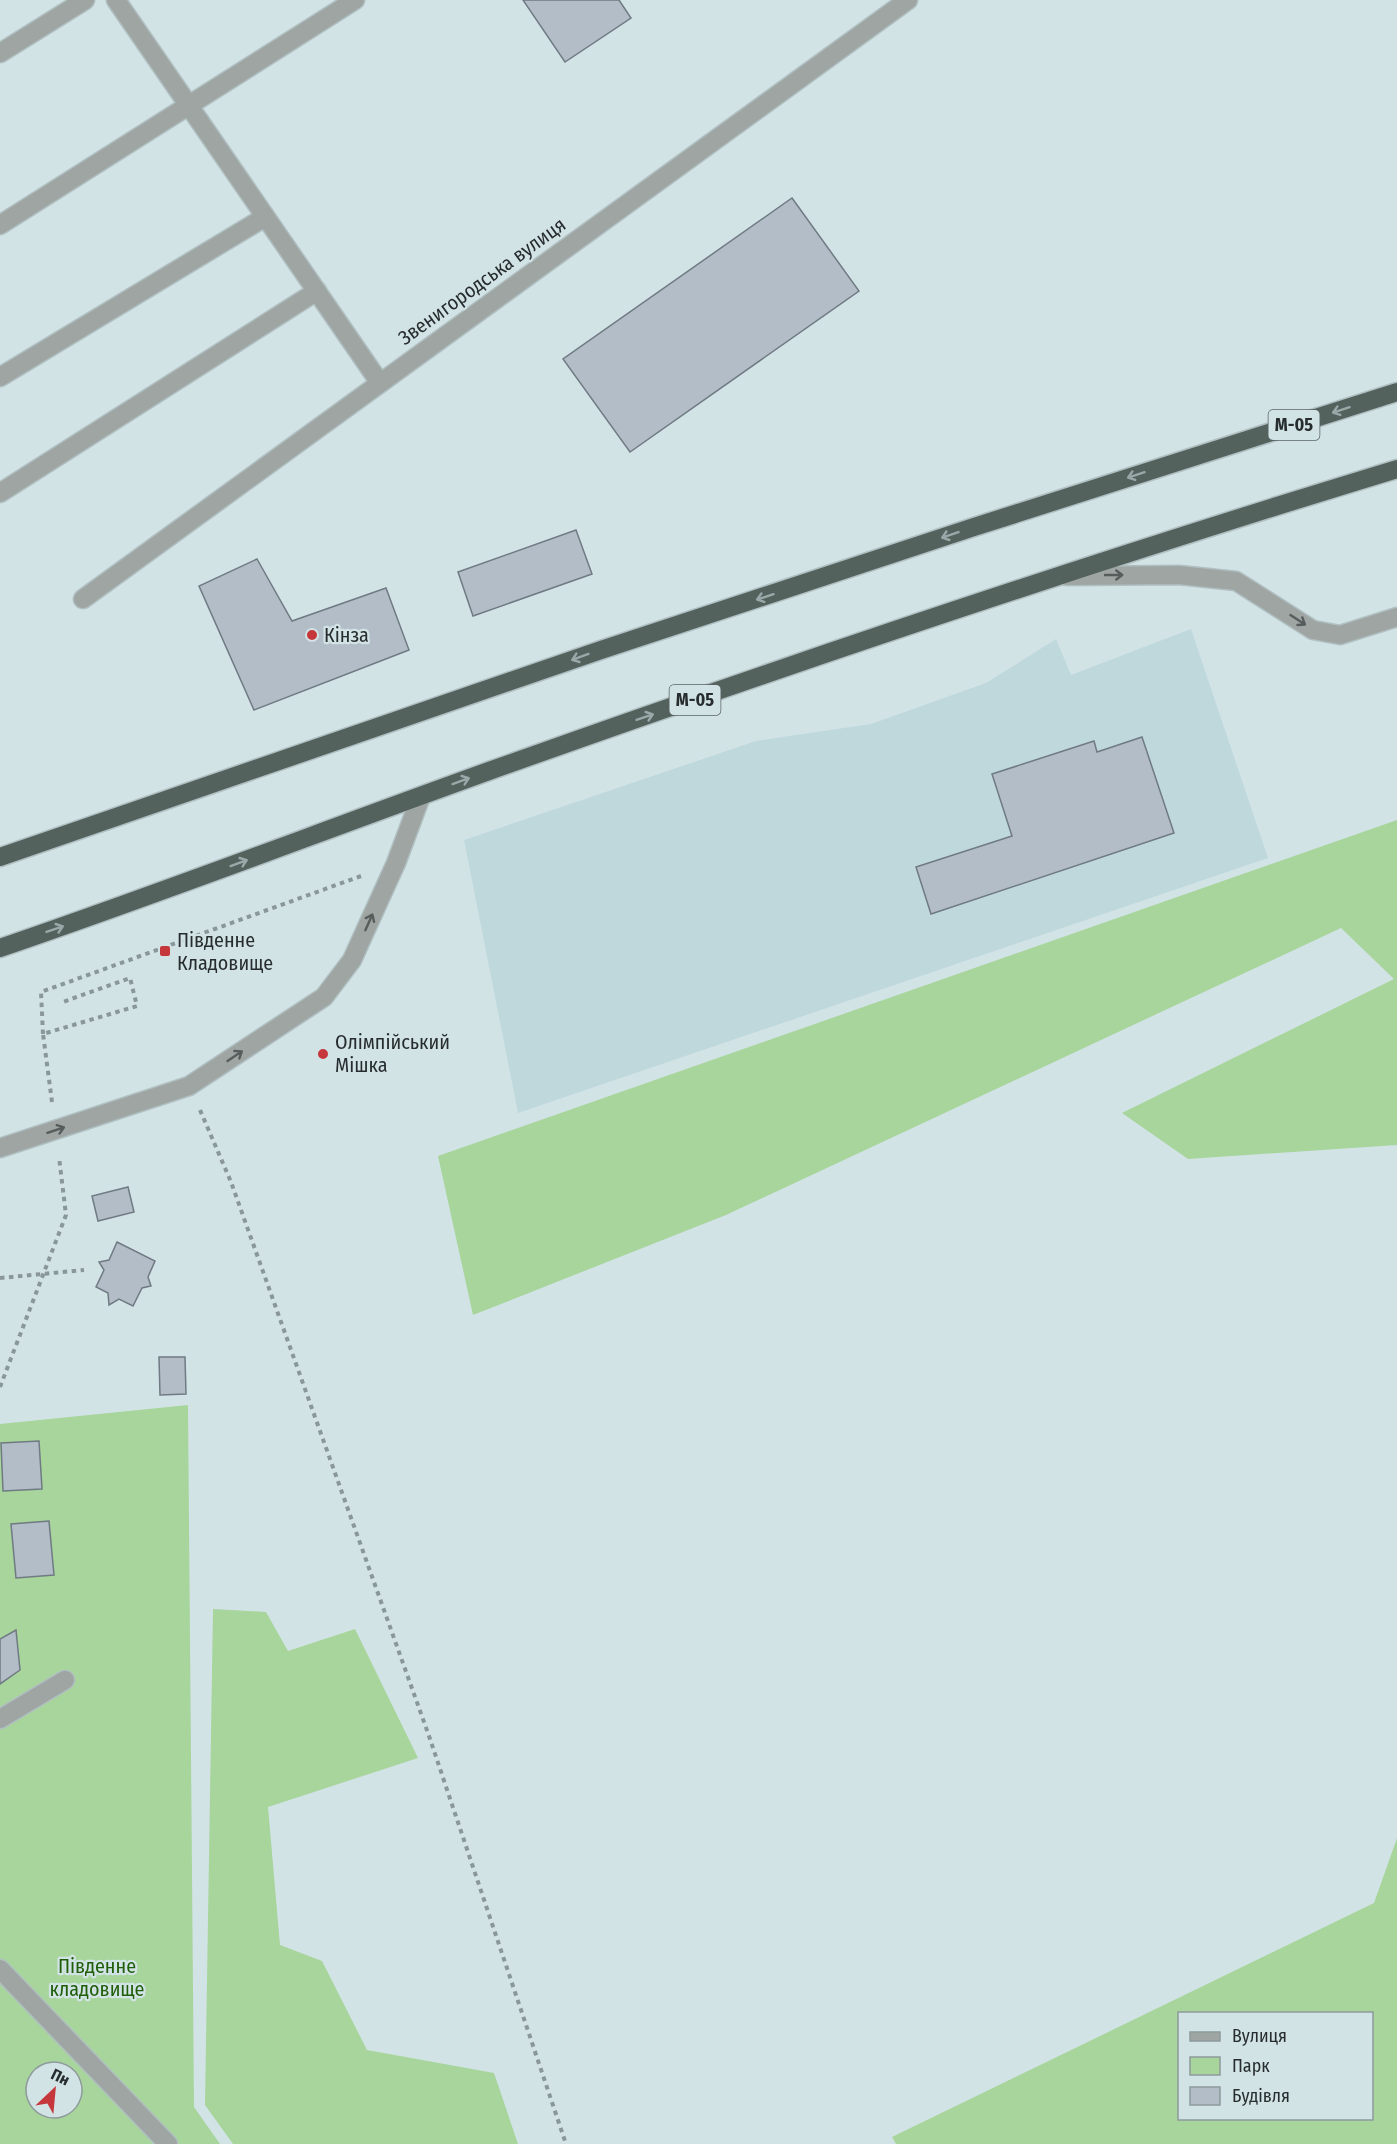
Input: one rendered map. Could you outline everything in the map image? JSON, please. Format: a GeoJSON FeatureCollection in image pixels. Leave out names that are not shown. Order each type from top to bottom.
{"type":"FeatureCollection","features":[{"type":"Feature","properties":{"kind":"highway","name":"М-05"},"geometry":{"type":"LineString","coordinates":[[0,857],[601,650],[974,527],[1397,392]]}},
{"type":"Feature","properties":{"kind":"highway","name":"М-05"},"geometry":{"type":"LineString","coordinates":[[0,948],[128,904],[421,796],[1056,576],[1397,469]]}},
{"type":"Feature","properties":{"kind":"street"},"geometry":{"type":"LineString","coordinates":[[0,53],[85,0]]}},
{"type":"Feature","properties":{"kind":"street"},"geometry":{"type":"LineString","coordinates":[[116,0],[380,383]]}},
{"type":"Feature","properties":{"kind":"street"},"geometry":{"type":"LineString","coordinates":[[0,225],[355,0]]}},
{"type":"Feature","properties":{"kind":"street","name":"Звенигородська вулиця"},"geometry":{"type":"LineString","coordinates":[[83,599],[908,0]]}},
{"type":"Feature","properties":{"kind":"street"},"geometry":{"type":"LineString","coordinates":[[0,377],[266,217]]}},
{"type":"Feature","properties":{"kind":"street"},"geometry":{"type":"LineString","coordinates":[[0,493],[317,291]]}},
{"type":"Feature","properties":{"kind":"street"},"geometry":{"type":"LineString","coordinates":[[1056,576],[1179,575],[1236,581],[1313,630],[1340,635],[1397,617]]}},
{"type":"Feature","properties":{"kind":"street"},"geometry":{"type":"LineString","coordinates":[[0,1148],[189,1086],[324,997],[352,960],[396,863],[421,796]]}},
{"type":"Feature","properties":{"kind":"street"},"geometry":{"type":"LineString","coordinates":[[0,1719],[65,1680]]}},
{"type":"Feature","properties":{"kind":"street"},"geometry":{"type":"LineString","coordinates":[[0,1969],[168,2144]]}},
{"type":"Feature","properties":{"kind":"path"},"geometry":{"type":"LineString","coordinates":[[0,1387],[66,1215],[43,1034],[42,992],[396,863]]}},
{"type":"Feature","properties":{"kind":"path"},"geometry":{"type":"LineString","coordinates":[[43,1034],[137,1006],[130,978],[60,1002]]}},
{"type":"Feature","properties":{"kind":"path"},"geometry":{"type":"LineString","coordinates":[[189,1086],[231,1182],[297,1362],[429,1736],[566,2144]]}},
{"type":"Feature","properties":{"kind":"path"},"geometry":{"type":"LineString","coordinates":[[0,1278],[84,1270]]}},
{"type":"Feature","properties":{"kind":"shaded area"},"geometry":{"type":"Polygon","coordinates":[[[1191,629],[1268,858],[518,1113],[464,840],[756,741],[871,724],[986,683],[1056,639],[1071,675],[1191,629]]]}},
{"type":"Feature","properties":{"kind":"green space"},"geometry":{"type":"Polygon","coordinates":[[[1397,820],[1397,1145],[1188,1159],[1122,1113],[1394,979],[1341,928],[726,1215],[473,1315],[438,1156],[1397,820]]]}},
{"type":"Feature","properties":{"kind":"green space","name":"Південне кладовище"},"geometry":{"type":"Polygon","coordinates":[[[188,1405],[194,2107],[220,2144],[0,2144],[0,1424],[188,1405]]]}},
{"type":"Feature","properties":{"kind":"green space"},"geometry":{"type":"Polygon","coordinates":[[[213,1609],[266,1612],[288,1651],[355,1629],[418,1758],[268,1807],[280,1945],[322,1961],[367,2050],[494,2073],[518,2144],[233,2144],[205,2105],[213,1609]]]}},
{"type":"Feature","properties":{"kind":"green space"},"geometry":{"type":"Polygon","coordinates":[[[1397,1838],[1397,2144],[896,2144],[892,2137],[1374,1903],[1397,1838]]]}},
{"type":"Feature","properties":{"kind":"building"},"geometry":{"type":"Polygon","coordinates":[[[523,0],[619,0],[631,18],[565,62],[523,0]]]}},
{"type":"Feature","properties":{"kind":"building"},"geometry":{"type":"Polygon","coordinates":[[[792,198],[859,291],[630,452],[563,359],[792,198]]]}},
{"type":"Feature","properties":{"kind":"building"},"geometry":{"type":"Polygon","coordinates":[[[576,530],[592,574],[473,616],[458,572],[576,530]]]}},
{"type":"Feature","properties":{"kind":"building","name":"Кінза"},"geometry":{"type":"Polygon","coordinates":[[[257,559],[292,621],[386,588],[409,650],[254,710],[199,586],[257,559]]]}},
{"type":"Feature","properties":{"kind":"building"},"geometry":{"type":"Polygon","coordinates":[[[1142,737],[1174,833],[931,914],[916,867],[1012,836],[992,774],[1094,741],[1097,752],[1142,737]]]}},
{"type":"Feature","properties":{"kind":"building"},"geometry":{"type":"Polygon","coordinates":[[[128,1187],[134,1212],[98,1221],[92,1196],[128,1187]]]}},
{"type":"Feature","properties":{"kind":"building"},"geometry":{"type":"Polygon","coordinates":[[[117,1242],[155,1261],[148,1277],[151,1286],[142,1288],[133,1306],[119,1299],[109,1305],[108,1293],[96,1287],[104,1270],[99,1262],[109,1260],[117,1242]]]}},
{"type":"Feature","properties":{"kind":"building"},"geometry":{"type":"Polygon","coordinates":[[[159,1357],[185,1357],[186,1394],[160,1395],[159,1357]]]}},
{"type":"Feature","properties":{"kind":"building"},"geometry":{"type":"Polygon","coordinates":[[[39,1441],[42,1489],[3,1491],[1,1443],[39,1441]]]}},
{"type":"Feature","properties":{"kind":"building"},"geometry":{"type":"Polygon","coordinates":[[[49,1521],[54,1575],[16,1578],[11,1524],[49,1521]]]}},
{"type":"Feature","properties":{"kind":"building"},"geometry":{"type":"Polygon","coordinates":[[[16,1630],[20,1670],[0,1684],[0,1639],[16,1630]]]}},
{"type":"Feature","properties":{"kind":"place","name":"Кінза"},"geometry":{"type":"Point","coordinates":[312,635]}},
{"type":"Feature","properties":{"kind":"place","name":"Південне Кладовище"},"geometry":{"type":"Point","coordinates":[165,951]}},
{"type":"Feature","properties":{"kind":"place","name":"Олімпійський Мішка"},"geometry":{"type":"Point","coordinates":[323,1054]}}]}
